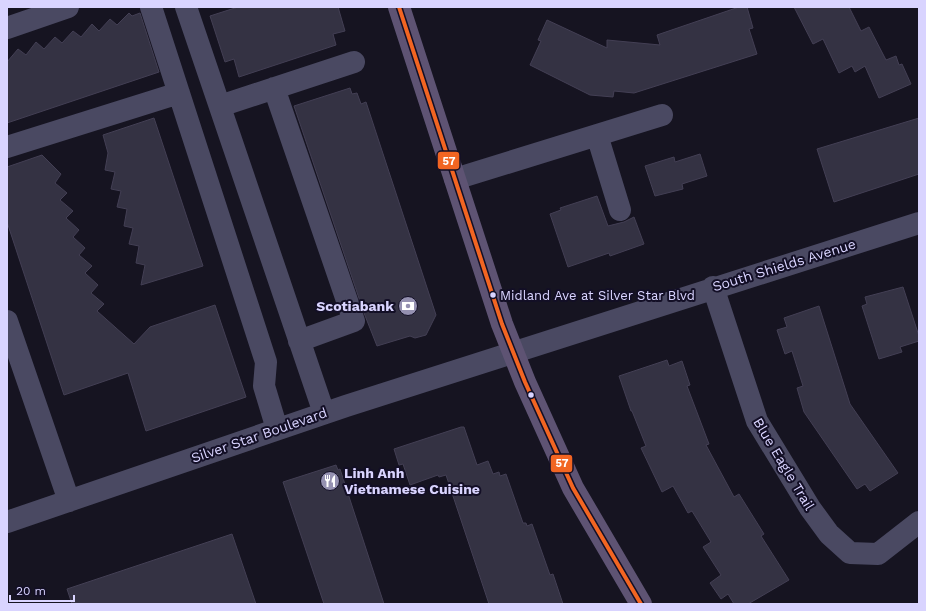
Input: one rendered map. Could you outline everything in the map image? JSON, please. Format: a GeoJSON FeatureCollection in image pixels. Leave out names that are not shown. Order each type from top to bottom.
{"type":"FeatureCollection","features":[{"type":"Feature","properties":{"kind":"main road"},"geometry":{"type":"LineString","coordinates":[[399,7],[502,324],[524,382],[573,488],[641,604]]}},
{"type":"Feature","properties":{"kind":"street"},"geometry":{"type":"LineString","coordinates":[[7,28],[68,7]]}},
{"type":"Feature","properties":{"kind":"street"},"geometry":{"type":"LineString","coordinates":[[152,7],[266,362],[264,386],[277,429]]}},
{"type":"Feature","properties":{"kind":"street"},"geometry":{"type":"LineString","coordinates":[[186,7],[324,413]]}},
{"type":"Feature","properties":{"kind":"street"},"geometry":{"type":"LineString","coordinates":[[220,106],[354,62]]}},
{"type":"Feature","properties":{"kind":"street"},"geometry":{"type":"LineString","coordinates":[[274,88],[354,321],[299,341]]}},
{"type":"Feature","properties":{"kind":"street"},"geometry":{"type":"LineString","coordinates":[[7,147],[179,92]]}},
{"type":"Feature","properties":{"kind":"street"},"geometry":{"type":"LineString","coordinates":[[455,179],[662,115]]}},
{"type":"Feature","properties":{"kind":"street"},"geometry":{"type":"LineString","coordinates":[[596,135],[620,210]]}},
{"type":"Feature","properties":{"kind":"street","name":"South Shields Avenue"},"geometry":{"type":"LineString","coordinates":[[513,353],[919,223]]}},
{"type":"Feature","properties":{"kind":"street","name":"Blue Eagle Trail"},"geometry":{"type":"LineString","coordinates":[[713,288],[757,421],[785,469],[829,534],[850,553],[878,554],[919,522]]}},
{"type":"Feature","properties":{"kind":"street"},"geometry":{"type":"LineString","coordinates":[[7,321],[69,501]]}},
{"type":"Feature","properties":{"kind":"street","name":"Silver Star Boulevard"},"geometry":{"type":"LineString","coordinates":[[7,522],[324,413],[513,353]]}},
{"type":"Feature","properties":{"kind":"building"},"geometry":{"type":"Polygon","coordinates":[[[238,7],[338,7],[345,31],[333,34],[336,45],[239,77],[234,59],[225,62],[210,16],[238,7]]]}},
{"type":"Feature","properties":{"kind":"building"},"geometry":{"type":"Polygon","coordinates":[[[739,7],[747,7],[753,28],[749,29],[757,54],[634,93],[614,91],[613,97],[590,95],[530,65],[541,41],[538,40],[547,20],[607,48],[607,40],[660,45],[657,35],[739,7]]]}},
{"type":"Feature","properties":{"kind":"building"},"geometry":{"type":"Polygon","coordinates":[[[794,7],[849,7],[861,31],[869,27],[886,60],[896,56],[899,65],[902,64],[911,84],[879,98],[865,66],[855,72],[852,66],[839,73],[823,39],[813,44],[794,7]]]}},
{"type":"Feature","properties":{"kind":"building"},"geometry":{"type":"Polygon","coordinates":[[[129,13],[132,16],[140,13],[159,72],[7,123],[7,62],[18,49],[26,55],[36,42],[44,49],[55,37],[62,43],[73,31],[81,37],[92,24],[99,31],[110,19],[117,25],[129,13]]]}},
{"type":"Feature","properties":{"kind":"building"},"geometry":{"type":"Polygon","coordinates":[[[350,88],[352,94],[357,93],[361,104],[366,102],[436,315],[426,335],[415,338],[410,336],[377,346],[364,313],[294,106],[350,88]]]}},
{"type":"Feature","properties":{"kind":"building"},"geometry":{"type":"Polygon","coordinates":[[[154,118],[203,266],[141,285],[145,265],[136,263],[139,246],[129,244],[133,228],[124,226],[127,209],[117,207],[121,191],[111,189],[115,172],[105,170],[108,153],[103,135],[154,118]]]}},
{"type":"Feature","properties":{"kind":"building"},"geometry":{"type":"Polygon","coordinates":[[[919,118],[919,174],[834,202],[817,149],[919,118]]]}},
{"type":"Feature","properties":{"kind":"building"},"geometry":{"type":"Polygon","coordinates":[[[700,154],[707,176],[682,184],[683,189],[655,196],[645,166],[674,157],[675,162],[700,154]]]}},
{"type":"Feature","properties":{"kind":"building"},"geometry":{"type":"Polygon","coordinates":[[[42,155],[61,174],[55,183],[67,193],[60,200],[73,211],[66,218],[79,230],[73,237],[85,248],[79,255],[92,266],[85,273],[98,285],[91,293],[104,304],[97,311],[134,344],[150,327],[215,305],[246,397],[146,431],[128,373],[64,395],[7,222],[7,167],[42,155]]]}},
{"type":"Feature","properties":{"kind":"building"},"geometry":{"type":"Polygon","coordinates":[[[597,196],[608,226],[624,222],[634,217],[644,244],[610,256],[609,253],[568,267],[550,214],[561,210],[560,208],[597,196]]]}},
{"type":"Feature","properties":{"kind":"building"},"geometry":{"type":"Polygon","coordinates":[[[903,287],[919,336],[919,341],[900,347],[902,352],[879,359],[862,306],[867,304],[865,297],[903,287]]]}},
{"type":"Feature","properties":{"kind":"building"},"geometry":{"type":"Polygon","coordinates":[[[819,306],[850,404],[898,473],[870,491],[865,484],[857,489],[804,412],[797,388],[803,386],[792,351],[785,354],[777,330],[787,327],[784,318],[819,306]]]}},
{"type":"Feature","properties":{"kind":"building"},"geometry":{"type":"Polygon","coordinates":[[[667,360],[669,366],[682,361],[690,385],[687,386],[709,444],[706,445],[734,497],[739,494],[764,534],[761,536],[789,580],[748,604],[734,604],[728,594],[721,599],[710,583],[721,575],[703,547],[711,542],[692,511],[688,513],[673,486],[662,492],[641,448],[646,446],[631,411],[619,376],[667,360]]]}},
{"type":"Feature","properties":{"kind":"building"},"geometry":{"type":"Polygon","coordinates":[[[464,427],[477,465],[488,461],[493,474],[499,472],[500,476],[506,474],[523,523],[526,523],[527,526],[532,524],[550,575],[553,574],[563,604],[489,604],[446,475],[439,477],[438,475],[410,485],[403,464],[399,465],[394,449],[464,427]]]}},
{"type":"Feature","properties":{"kind":"building"},"geometry":{"type":"Polygon","coordinates":[[[336,465],[338,470],[340,469],[384,604],[324,604],[283,482],[336,465]]]}},
{"type":"Feature","properties":{"kind":"building"},"geometry":{"type":"Polygon","coordinates":[[[232,534],[256,604],[72,604],[67,589],[232,534]]]}},
{"type":"Feature","properties":{"kind":"transit line","name":"57"},"geometry":{"type":"LineString","coordinates":[[399,7],[502,324],[525,382],[573,488],[641,604]]}},
{"type":"Feature","properties":{"kind":"place","name":"Midland Ave at Silver Star Blvd"},"geometry":{"type":"Point","coordinates":[493,295]}},
{"type":"Feature","properties":{"kind":"place","name":"Scotiabank"},"geometry":{"type":"Point","coordinates":[408,306]}},
{"type":"Feature","properties":{"kind":"place","name":"Linh Anh Vietnamese Cuisine"},"geometry":{"type":"Point","coordinates":[330,481]}}]}
